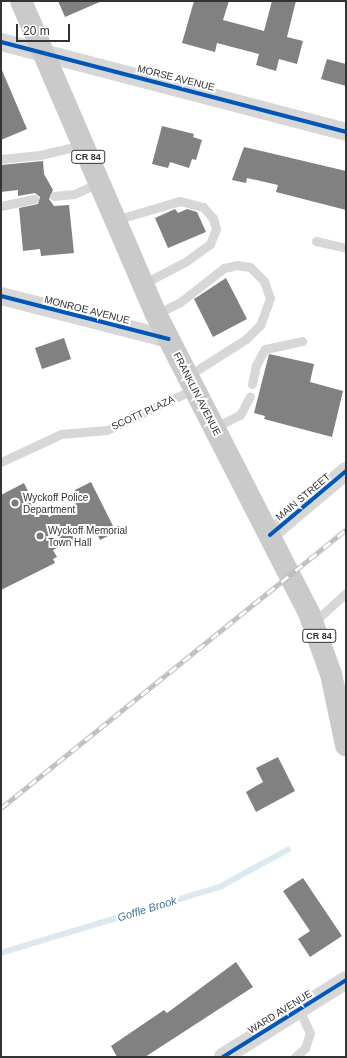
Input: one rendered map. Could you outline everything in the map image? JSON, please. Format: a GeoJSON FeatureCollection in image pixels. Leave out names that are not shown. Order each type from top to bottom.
{"type":"FeatureCollection","features":[{"type":"Feature","properties":{"kind":"main road","name":"FRANKLIN AVENUE"},"geometry":{"type":"LineString","coordinates":[[21,1],[42,55],[156,314],[270,535],[313,623],[331,674],[346,745]]}},
{"type":"Feature","properties":{"kind":"street","name":"MORSE AVENUE"},"geometry":{"type":"LineString","coordinates":[[1,42],[42,55],[153,80],[346,132]]}},
{"type":"Feature","properties":{"kind":"street","name":"MONROE AVENUE"},"geometry":{"type":"LineString","coordinates":[[1,296],[169,339]]}},
{"type":"Feature","properties":{"kind":"street","name":"MAIN STREET"},"geometry":{"type":"LineString","coordinates":[[270,535],[346,471]]}},
{"type":"Feature","properties":{"kind":"street","name":"WARD AVENUE"},"geometry":{"type":"LineString","coordinates":[[223,1057],[346,980]]}},
{"type":"Feature","properties":{"kind":"lane"},"geometry":{"type":"LineString","coordinates":[[1,159],[40,155],[82,145]]}},
{"type":"Feature","properties":{"kind":"lane"},"geometry":{"type":"LineString","coordinates":[[54,196],[74,194],[99,183]]}},
{"type":"Feature","properties":{"kind":"lane"},"geometry":{"type":"LineString","coordinates":[[1,206],[34,199]]}},
{"type":"Feature","properties":{"kind":"lane"},"geometry":{"type":"LineString","coordinates":[[115,220],[180,201],[203,207],[213,218],[216,229],[210,244],[185,262],[143,284]]}},
{"type":"Feature","properties":{"kind":"lane"},"geometry":{"type":"LineString","coordinates":[[316,241],[346,248]]}},
{"type":"Feature","properties":{"kind":"lane","name":"SCOTT PLAZA"},"geometry":{"type":"LineString","coordinates":[[1,462],[61,434],[107,430],[191,383],[241,343],[260,325],[270,298],[264,281],[250,268],[237,264],[224,268],[179,303],[156,314]]}},
{"type":"Feature","properties":{"kind":"lane"},"geometry":{"type":"LineString","coordinates":[[252,384],[256,365],[265,349],[302,341]]}},
{"type":"Feature","properties":{"kind":"lane"},"geometry":{"type":"LineString","coordinates":[[214,428],[240,414],[250,396]]}},
{"type":"Feature","properties":{"kind":"lane"},"geometry":{"type":"LineString","coordinates":[[313,623],[346,593]]}},
{"type":"Feature","properties":{"kind":"lane"},"geometry":{"type":"LineString","coordinates":[[295,1057],[305,1048],[310,1033],[299,1009]]}},
{"type":"Feature","properties":{"kind":"building"},"geometry":{"type":"Polygon","coordinates":[[[58,1],[102,1],[65,17],[58,1]]]}},
{"type":"Feature","properties":{"kind":"building"},"geometry":{"type":"Polygon","coordinates":[[[194,1],[229,1],[223,20],[264,31],[272,1],[296,1],[287,37],[303,41],[297,64],[279,59],[276,71],[256,65],[259,54],[217,43],[215,52],[182,43],[194,1]]]}},
{"type":"Feature","properties":{"kind":"building"},"geometry":{"type":"Polygon","coordinates":[[[327,59],[346,64],[346,86],[321,79],[327,59]]]}},
{"type":"Feature","properties":{"kind":"building"},"geometry":{"type":"Polygon","coordinates":[[[1,68],[27,129],[1,140],[1,68]]]}},
{"type":"Feature","properties":{"kind":"building"},"geometry":{"type":"Polygon","coordinates":[[[162,126],[194,134],[193,137],[202,140],[196,160],[192,159],[189,168],[170,162],[168,168],[152,164],[162,126]]]}},
{"type":"Feature","properties":{"kind":"building"},"geometry":{"type":"Polygon","coordinates":[[[244,147],[346,171],[346,210],[276,192],[278,185],[247,178],[246,183],[232,180],[244,147]]]}},
{"type":"Feature","properties":{"kind":"building"},"geometry":{"type":"Polygon","coordinates":[[[43,161],[44,174],[53,190],[49,199],[54,206],[69,205],[74,253],[41,256],[40,249],[23,251],[19,208],[38,204],[40,197],[35,193],[18,196],[18,190],[1,192],[1,165],[43,161]]]}},
{"type":"Feature","properties":{"kind":"building"},"geometry":{"type":"Polygon","coordinates":[[[175,209],[178,213],[187,209],[197,212],[206,232],[168,248],[155,218],[175,209]]]}},
{"type":"Feature","properties":{"kind":"building"},"geometry":{"type":"Polygon","coordinates":[[[226,278],[247,319],[213,337],[194,299],[226,278]]]}},
{"type":"Feature","properties":{"kind":"building"},"geometry":{"type":"Polygon","coordinates":[[[64,338],[71,359],[42,369],[35,348],[64,338]]]}},
{"type":"Feature","properties":{"kind":"building"},"geometry":{"type":"Polygon","coordinates":[[[269,354],[314,364],[310,382],[343,391],[332,437],[264,419],[265,416],[254,413],[269,354]]]}},
{"type":"Feature","properties":{"kind":"building","name":"Wyckoff Memorial Town Hall"},"geometry":{"type":"Polygon","coordinates":[[[91,482],[116,532],[100,540],[95,528],[53,550],[57,557],[53,559],[55,563],[1,590],[1,495],[24,483],[39,514],[45,510],[49,517],[80,501],[75,490],[91,482]]]}},
{"type":"Feature","properties":{"kind":"building"},"geometry":{"type":"Polygon","coordinates":[[[278,757],[295,791],[256,812],[246,792],[263,782],[256,768],[278,757]]]}},
{"type":"Feature","properties":{"kind":"building"},"geometry":{"type":"Polygon","coordinates":[[[303,878],[342,936],[310,957],[298,939],[310,931],[283,891],[303,878]]]}},
{"type":"Feature","properties":{"kind":"building"},"geometry":{"type":"Polygon","coordinates":[[[236,962],[253,987],[145,1057],[117,1057],[111,1046],[164,1010],[167,1013],[236,962]]]}},
{"type":"Feature","properties":{"kind":"waterway","name":"Goffle Brook"},"geometry":{"type":"LineString","coordinates":[[1,953],[220,887],[287,850]]}},
{"type":"Feature","properties":{"kind":"railway"},"geometry":{"type":"LineString","coordinates":[[1,808],[346,530]]}},
{"type":"Feature","properties":{"kind":"cycle path"},"geometry":{"type":"LineString","coordinates":[[1,42],[346,132]]}},
{"type":"Feature","properties":{"kind":"cycle path"},"geometry":{"type":"LineString","coordinates":[[1,296],[169,339]]}},
{"type":"Feature","properties":{"kind":"cycle path"},"geometry":{"type":"LineString","coordinates":[[270,535],[346,471]]}},
{"type":"Feature","properties":{"kind":"cycle path"},"geometry":{"type":"LineString","coordinates":[[223,1057],[346,980]]}},
{"type":"Feature","properties":{"kind":"place","name":"Wyckoff Police Department"},"geometry":{"type":"Point","coordinates":[15,503]}},
{"type":"Feature","properties":{"kind":"place","name":"Wyckoff Memorial Town Hall"},"geometry":{"type":"Point","coordinates":[40,536]}}]}
